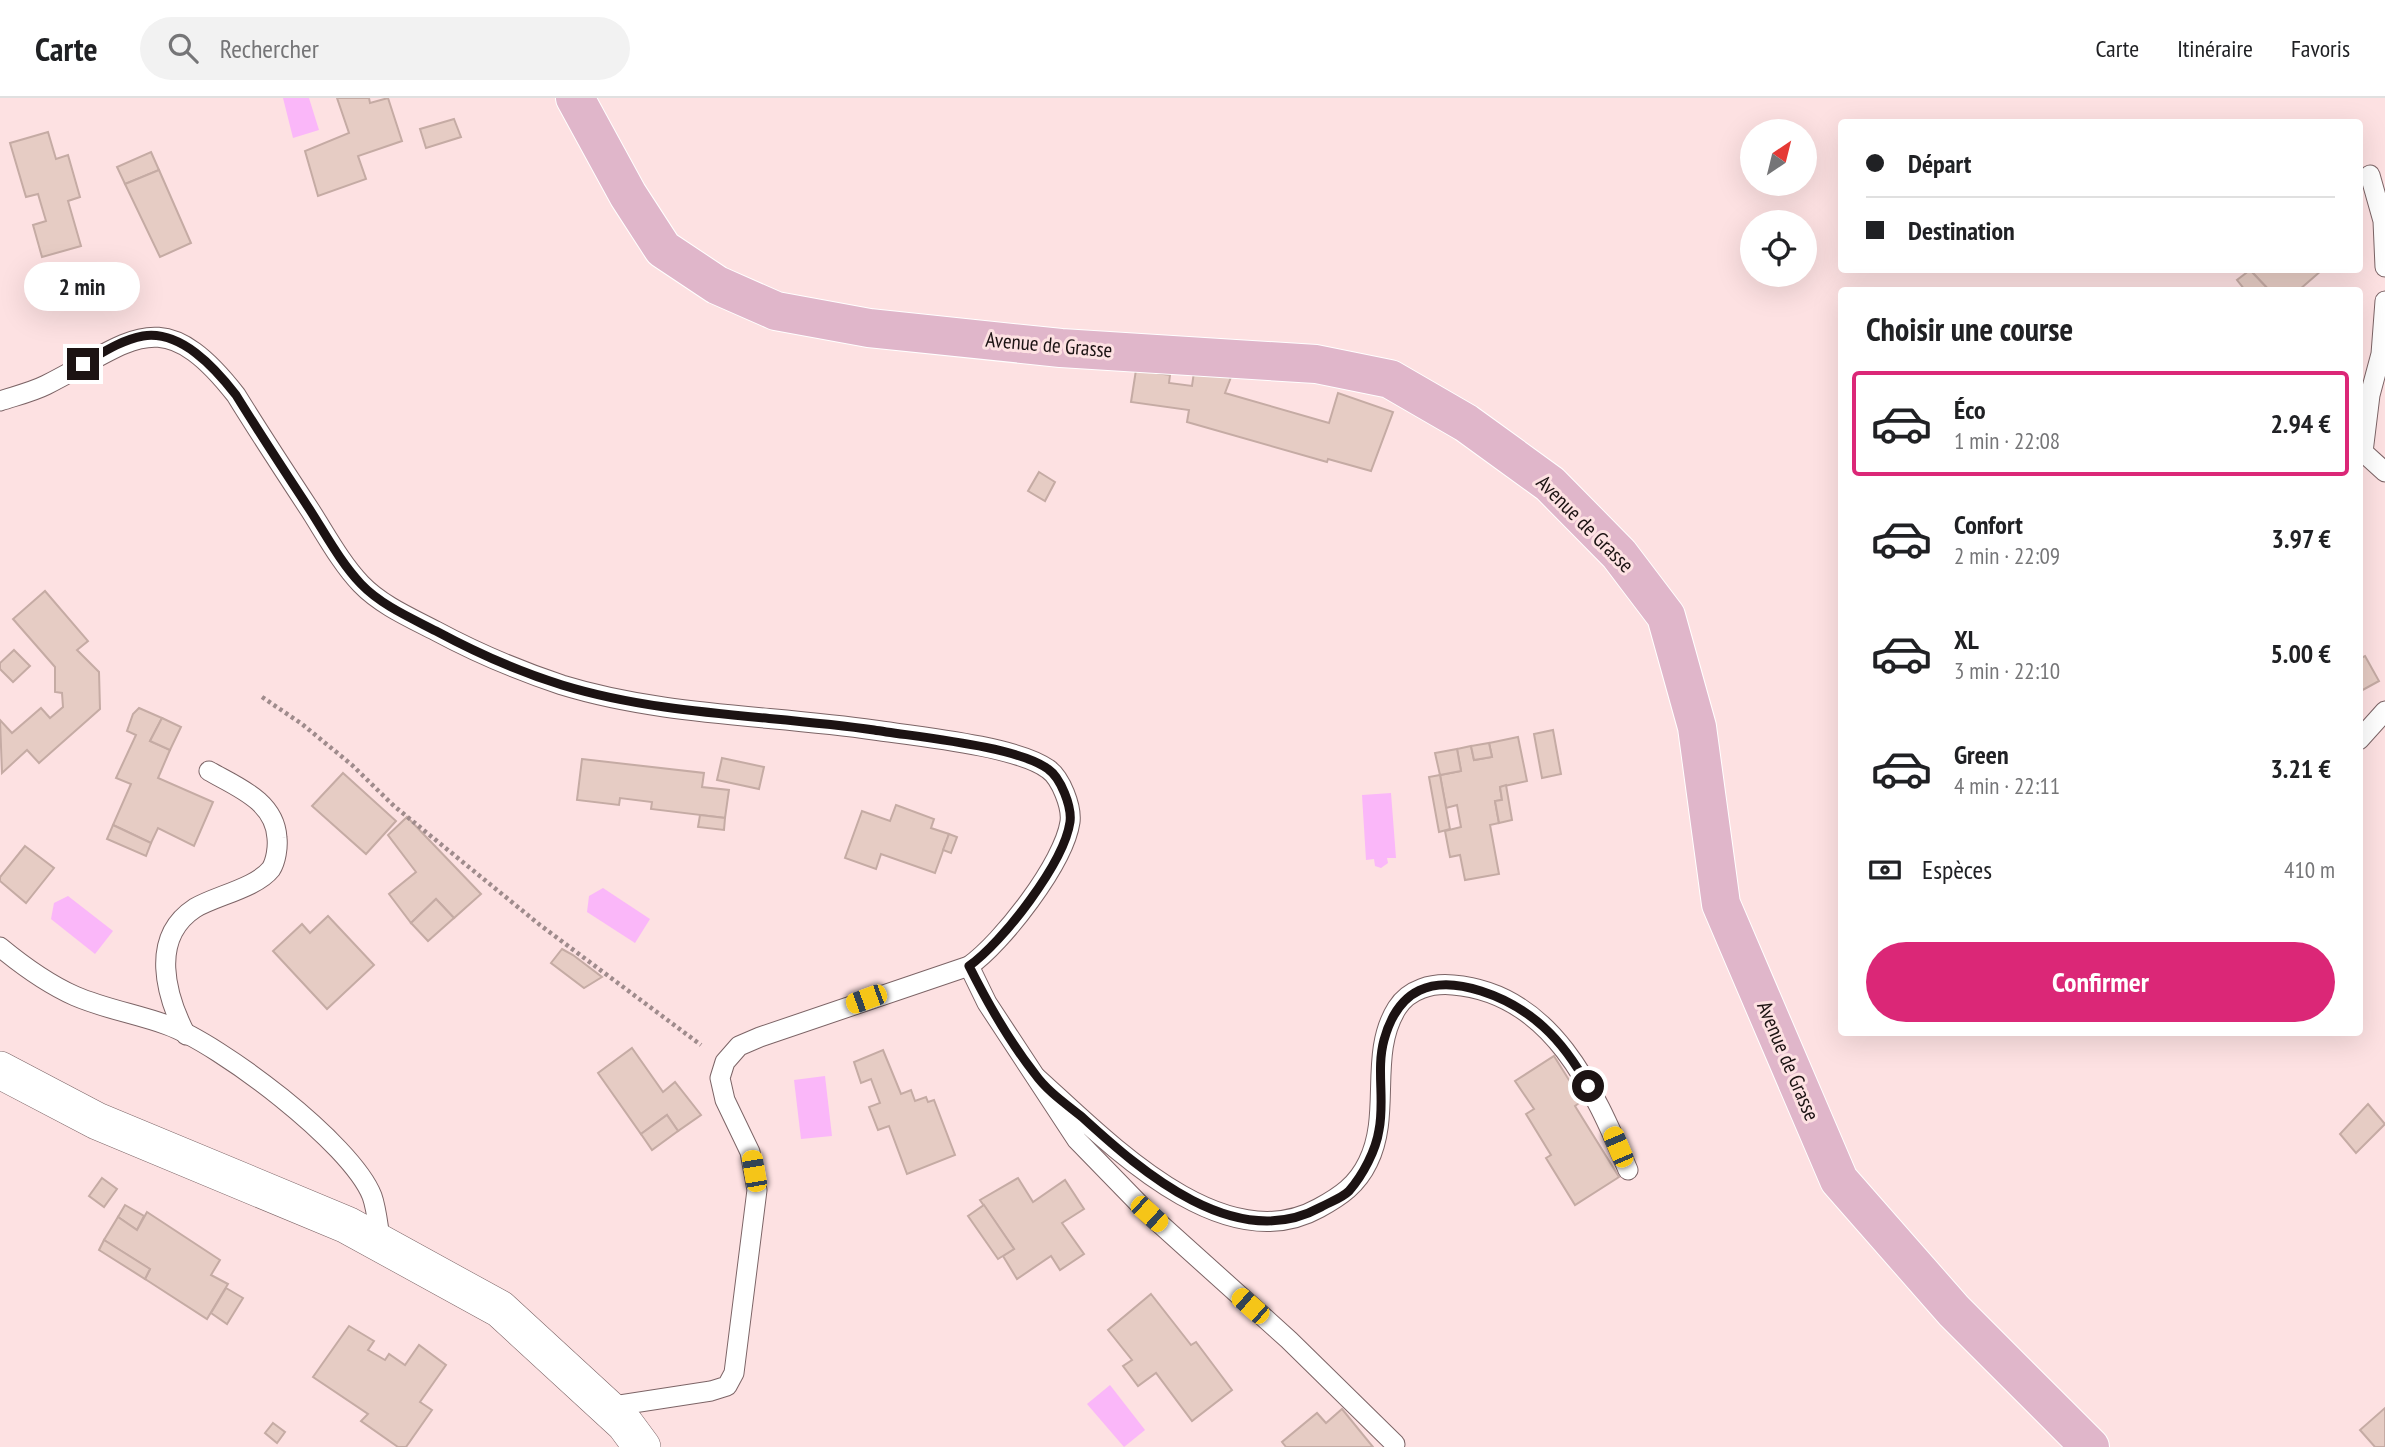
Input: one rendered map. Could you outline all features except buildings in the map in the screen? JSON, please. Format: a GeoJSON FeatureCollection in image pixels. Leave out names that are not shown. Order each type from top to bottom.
{"type":"FeatureCollection","features":[{"type":"Feature","properties":{"kind":"main road","name":"Avenue de Grasse"},"geometry":{"type":"LineString","coordinates":[[575,98],[628,195],[663,249],[717,285],[776,311],[869,328],[1061,348],[1315,364],[1390,379],[1466,423],[1550,484],[1619,554],[1666,616],[1697,727],[1721,904],[1839,1180],[1954,1311],[2090,1447]]}},
{"type":"Feature","properties":{"kind":"street"},"geometry":{"type":"LineString","coordinates":[[0,1070],[97,1121],[348,1225],[500,1309],[625,1424],[642,1447]]}},
{"type":"Feature","properties":{"kind":"lane"},"geometry":{"type":"LineString","coordinates":[[2370,175],[2383,222],[2385,267]]}},
{"type":"Feature","properties":{"kind":"lane"},"geometry":{"type":"LineString","coordinates":[[2385,301],[2381,354],[2370,395],[2363,452],[2385,472]]}},
{"type":"Feature","properties":{"kind":"lane"},"geometry":{"type":"LineString","coordinates":[[0,401],[44,386],[122,342],[145,335],[173,340],[194,352],[219,373],[236,395],[335,550],[362,584],[395,609],[460,644],[562,685],[629,700],[707,712],[829,724],[951,742],[1025,757],[1049,769],[1060,782],[1070,820],[1058,854],[1025,908],[986,954],[969,966],[760,1037],[739,1046],[724,1062],[720,1078],[725,1100],[750,1152],[757,1190],[734,1373],[727,1386],[712,1391],[607,1407]]}},
{"type":"Feature","properties":{"kind":"lane"},"geometry":{"type":"LineString","coordinates":[[2363,736],[2385,711]]}},
{"type":"Feature","properties":{"kind":"lane"},"geometry":{"type":"LineString","coordinates":[[186,1034],[173,1010],[164,970],[174,933],[194,909],[249,884],[270,869],[278,848],[277,825],[266,807],[209,771]]}},
{"type":"Feature","properties":{"kind":"lane"},"geometry":{"type":"LineString","coordinates":[[0,947],[44,980],[76,997],[168,1025],[207,1044],[271,1091],[342,1152],[372,1196],[381,1243]]}},
{"type":"Feature","properties":{"kind":"lane"},"geometry":{"type":"LineString","coordinates":[[969,966],[987,1003],[1077,1139],[1149,1214],[1289,1340],[1395,1444]]}},
{"type":"Feature","properties":{"kind":"lane"},"geometry":{"type":"LineString","coordinates":[[1036,1077],[1135,1166],[1221,1215],[1269,1223],[1307,1215],[1348,1192],[1368,1162],[1379,1130],[1384,1041],[1398,1007],[1414,991],[1441,984],[1466,986],[1496,996],[1527,1011],[1555,1035],[1577,1066],[1628,1170]]}},
{"type":"Feature","properties":{"kind":"path"},"geometry":{"type":"LineString","coordinates":[[262,697],[302,724],[352,765],[394,806],[540,925],[724,1062]]}},
{"type":"Feature","properties":{"kind":"shaded area"},"geometry":{"type":"Polygon","coordinates":[[[283,98],[309,98],[319,130],[293,138],[283,98]]]}},
{"type":"Feature","properties":{"kind":"shaded area"},"geometry":{"type":"Polygon","coordinates":[[[1391,793],[1396,858],[1387,858],[1388,863],[1381,868],[1375,866],[1374,859],[1366,860],[1362,795],[1391,793]]]}},
{"type":"Feature","properties":{"kind":"shaded area"},"geometry":{"type":"Polygon","coordinates":[[[603,888],[650,919],[635,943],[587,912],[589,896],[603,888]]]}},
{"type":"Feature","properties":{"kind":"shaded area"},"geometry":{"type":"Polygon","coordinates":[[[68,896],[113,931],[95,954],[51,919],[54,903],[68,896]]]}},
{"type":"Feature","properties":{"kind":"shaded area"},"geometry":{"type":"Polygon","coordinates":[[[825,1076],[832,1136],[801,1139],[794,1080],[825,1076]]]}},
{"type":"Feature","properties":{"kind":"shaded area"},"geometry":{"type":"Polygon","coordinates":[[[1110,1385],[1145,1430],[1124,1447],[1087,1404],[1110,1385]]]}},
{"type":"Feature","properties":{"kind":"route"},"geometry":{"type":"LineString","coordinates":[[83,364],[122,342],[145,335],[173,340],[194,352],[219,373],[236,395],[335,550],[362,584],[395,609],[460,644],[562,685],[629,700],[951,742],[1025,757],[1049,769],[1060,782],[1070,820],[1058,854],[1025,908],[986,954],[969,966],[987,1003],[1036,1077],[1135,1166],[1221,1215],[1269,1223],[1307,1215],[1348,1192],[1368,1162],[1379,1130],[1384,1041],[1398,1007],[1414,991],[1441,984],[1466,986],[1496,996],[1527,1011],[1555,1035],[1588,1086]]}}]}
